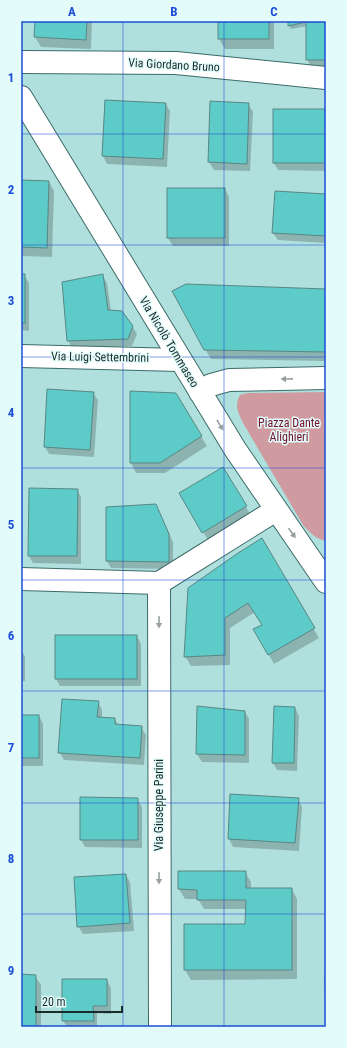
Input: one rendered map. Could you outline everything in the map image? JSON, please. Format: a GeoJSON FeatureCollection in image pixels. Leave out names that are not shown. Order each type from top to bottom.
{"type":"FeatureCollection","features":[{"type":"Feature","properties":{"kind":"street","name":"Via Giordano Bruno"},"geometry":{"type":"LineString","coordinates":[[21,62],[176,62],[326,78]]}},
{"type":"Feature","properties":{"kind":"street","name":"Via Nicolò Tommaseo"},"geometry":{"type":"LineString","coordinates":[[21,97],[235,449],[326,582]]}},
{"type":"Feature","properties":{"kind":"street","name":"Via Luigi Settembrini"},"geometry":{"type":"LineString","coordinates":[[21,356],[180,360]]}},
{"type":"Feature","properties":{"kind":"street"},"geometry":{"type":"LineString","coordinates":[[200,392],[211,385],[229,380],[326,378]]}},
{"type":"Feature","properties":{"kind":"street"},"geometry":{"type":"LineString","coordinates":[[21,579],[159,583],[276,510]]}},
{"type":"Feature","properties":{"kind":"street"},"geometry":{"type":"LineString","coordinates":[[305,552],[316,561],[326,564]]}},
{"type":"Feature","properties":{"kind":"street","name":"Via Giuseppe Parini"},"geometry":{"type":"LineString","coordinates":[[159,583],[160,1027]]}},
{"type":"Feature","properties":{"kind":"green space","name":"Piazza Dante Alighieri"},"geometry":{"type":"Polygon","coordinates":[[[326,392],[326,541],[313,535],[303,525],[243,423],[238,412],[237,402],[240,395],[248,393],[326,392]]]}},
{"type":"Feature","properties":{"kind":"building"},"geometry":{"type":"Polygon","coordinates":[[[35,21],[87,21],[86,40],[34,37],[35,21]]]}},
{"type":"Feature","properties":{"kind":"building"},"geometry":{"type":"Polygon","coordinates":[[[218,21],[269,21],[269,39],[218,39],[218,21]]]}},
{"type":"Feature","properties":{"kind":"building"},"geometry":{"type":"Polygon","coordinates":[[[288,21],[306,21],[306,22],[288,26],[288,21]]]}},
{"type":"Feature","properties":{"kind":"building"},"geometry":{"type":"Polygon","coordinates":[[[306,21],[326,21],[326,60],[306,60],[306,21]]]}},
{"type":"Feature","properties":{"kind":"building"},"geometry":{"type":"Polygon","coordinates":[[[105,100],[166,103],[163,159],[102,156],[105,100]]]}},
{"type":"Feature","properties":{"kind":"building"},"geometry":{"type":"Polygon","coordinates":[[[210,101],[249,103],[247,164],[208,162],[210,101]]]}},
{"type":"Feature","properties":{"kind":"building"},"geometry":{"type":"Polygon","coordinates":[[[273,109],[326,109],[326,163],[273,163],[273,109]]]}},
{"type":"Feature","properties":{"kind":"building"},"geometry":{"type":"Polygon","coordinates":[[[21,180],[49,181],[47,248],[21,247],[21,180]]]}},
{"type":"Feature","properties":{"kind":"building"},"geometry":{"type":"Polygon","coordinates":[[[167,188],[225,188],[225,238],[167,238],[167,188]]]}},
{"type":"Feature","properties":{"kind":"building"},"geometry":{"type":"Polygon","coordinates":[[[275,191],[326,194],[326,236],[272,233],[275,191]]]}},
{"type":"Feature","properties":{"kind":"building"},"geometry":{"type":"Polygon","coordinates":[[[21,274],[25,274],[25,323],[21,323],[21,274]]]}},
{"type":"Feature","properties":{"kind":"building"},"geometry":{"type":"Polygon","coordinates":[[[103,274],[108,310],[122,311],[133,326],[128,339],[67,341],[62,282],[103,274]]]}},
{"type":"Feature","properties":{"kind":"building"},"geometry":{"type":"Polygon","coordinates":[[[186,284],[326,289],[326,352],[204,350],[172,291],[186,284]]]}},
{"type":"Feature","properties":{"kind":"building"},"geometry":{"type":"Polygon","coordinates":[[[47,389],[94,392],[90,450],[44,447],[47,389]]]}},
{"type":"Feature","properties":{"kind":"building"},"geometry":{"type":"Polygon","coordinates":[[[130,391],[176,393],[202,436],[160,463],[130,463],[130,391]]]}},
{"type":"Feature","properties":{"kind":"building"},"geometry":{"type":"Polygon","coordinates":[[[223,467],[247,506],[202,533],[179,493],[223,467]]]}},
{"type":"Feature","properties":{"kind":"building"},"geometry":{"type":"Polygon","coordinates":[[[29,488],[78,489],[77,556],[28,556],[29,488]]]}},
{"type":"Feature","properties":{"kind":"building"},"geometry":{"type":"Polygon","coordinates":[[[156,504],[169,534],[169,562],[106,561],[106,507],[156,504]]]}},
{"type":"Feature","properties":{"kind":"building"},"geometry":{"type":"Polygon","coordinates":[[[262,538],[315,628],[268,655],[253,629],[262,625],[248,603],[225,618],[225,655],[184,657],[188,588],[262,538]]]}},
{"type":"Feature","properties":{"kind":"building"},"geometry":{"type":"Polygon","coordinates":[[[55,635],[137,635],[137,679],[55,679],[55,635]]]}},
{"type":"Feature","properties":{"kind":"building"},"geometry":{"type":"Polygon","coordinates":[[[62,699],[99,701],[97,717],[115,718],[115,724],[142,726],[140,758],[58,753],[62,699]]]}},
{"type":"Feature","properties":{"kind":"building"},"geometry":{"type":"Polygon","coordinates":[[[197,706],[245,711],[245,755],[196,754],[197,706]]]}},
{"type":"Feature","properties":{"kind":"building"},"geometry":{"type":"Polygon","coordinates":[[[274,706],[295,707],[294,763],[272,763],[274,706]]]}},
{"type":"Feature","properties":{"kind":"building"},"geometry":{"type":"Polygon","coordinates":[[[21,715],[39,715],[39,758],[21,758],[21,715]]]}},
{"type":"Feature","properties":{"kind":"building"},"geometry":{"type":"Polygon","coordinates":[[[230,794],[299,798],[295,843],[228,839],[230,794]]]}},
{"type":"Feature","properties":{"kind":"building"},"geometry":{"type":"Polygon","coordinates":[[[80,797],[138,798],[138,840],[80,840],[80,797]]]}},
{"type":"Feature","properties":{"kind":"building"},"geometry":{"type":"Polygon","coordinates":[[[178,871],[246,871],[246,888],[292,888],[292,970],[184,970],[184,924],[245,924],[246,900],[197,900],[197,890],[178,889],[178,871]]]}},
{"type":"Feature","properties":{"kind":"building"},"geometry":{"type":"Polygon","coordinates":[[[126,874],[130,923],[77,927],[74,877],[126,874]]]}},
{"type":"Feature","properties":{"kind":"building"},"geometry":{"type":"Polygon","coordinates":[[[21,974],[36,975],[36,1027],[21,1027],[21,974]]]}},
{"type":"Feature","properties":{"kind":"building"},"geometry":{"type":"Polygon","coordinates":[[[325,975],[326,975],[326,1027],[325,975]]]}},
{"type":"Feature","properties":{"kind":"building"},"geometry":{"type":"Polygon","coordinates":[[[62,979],[107,979],[107,1006],[93,1006],[94,1021],[62,1021],[62,979]]]}}]}
